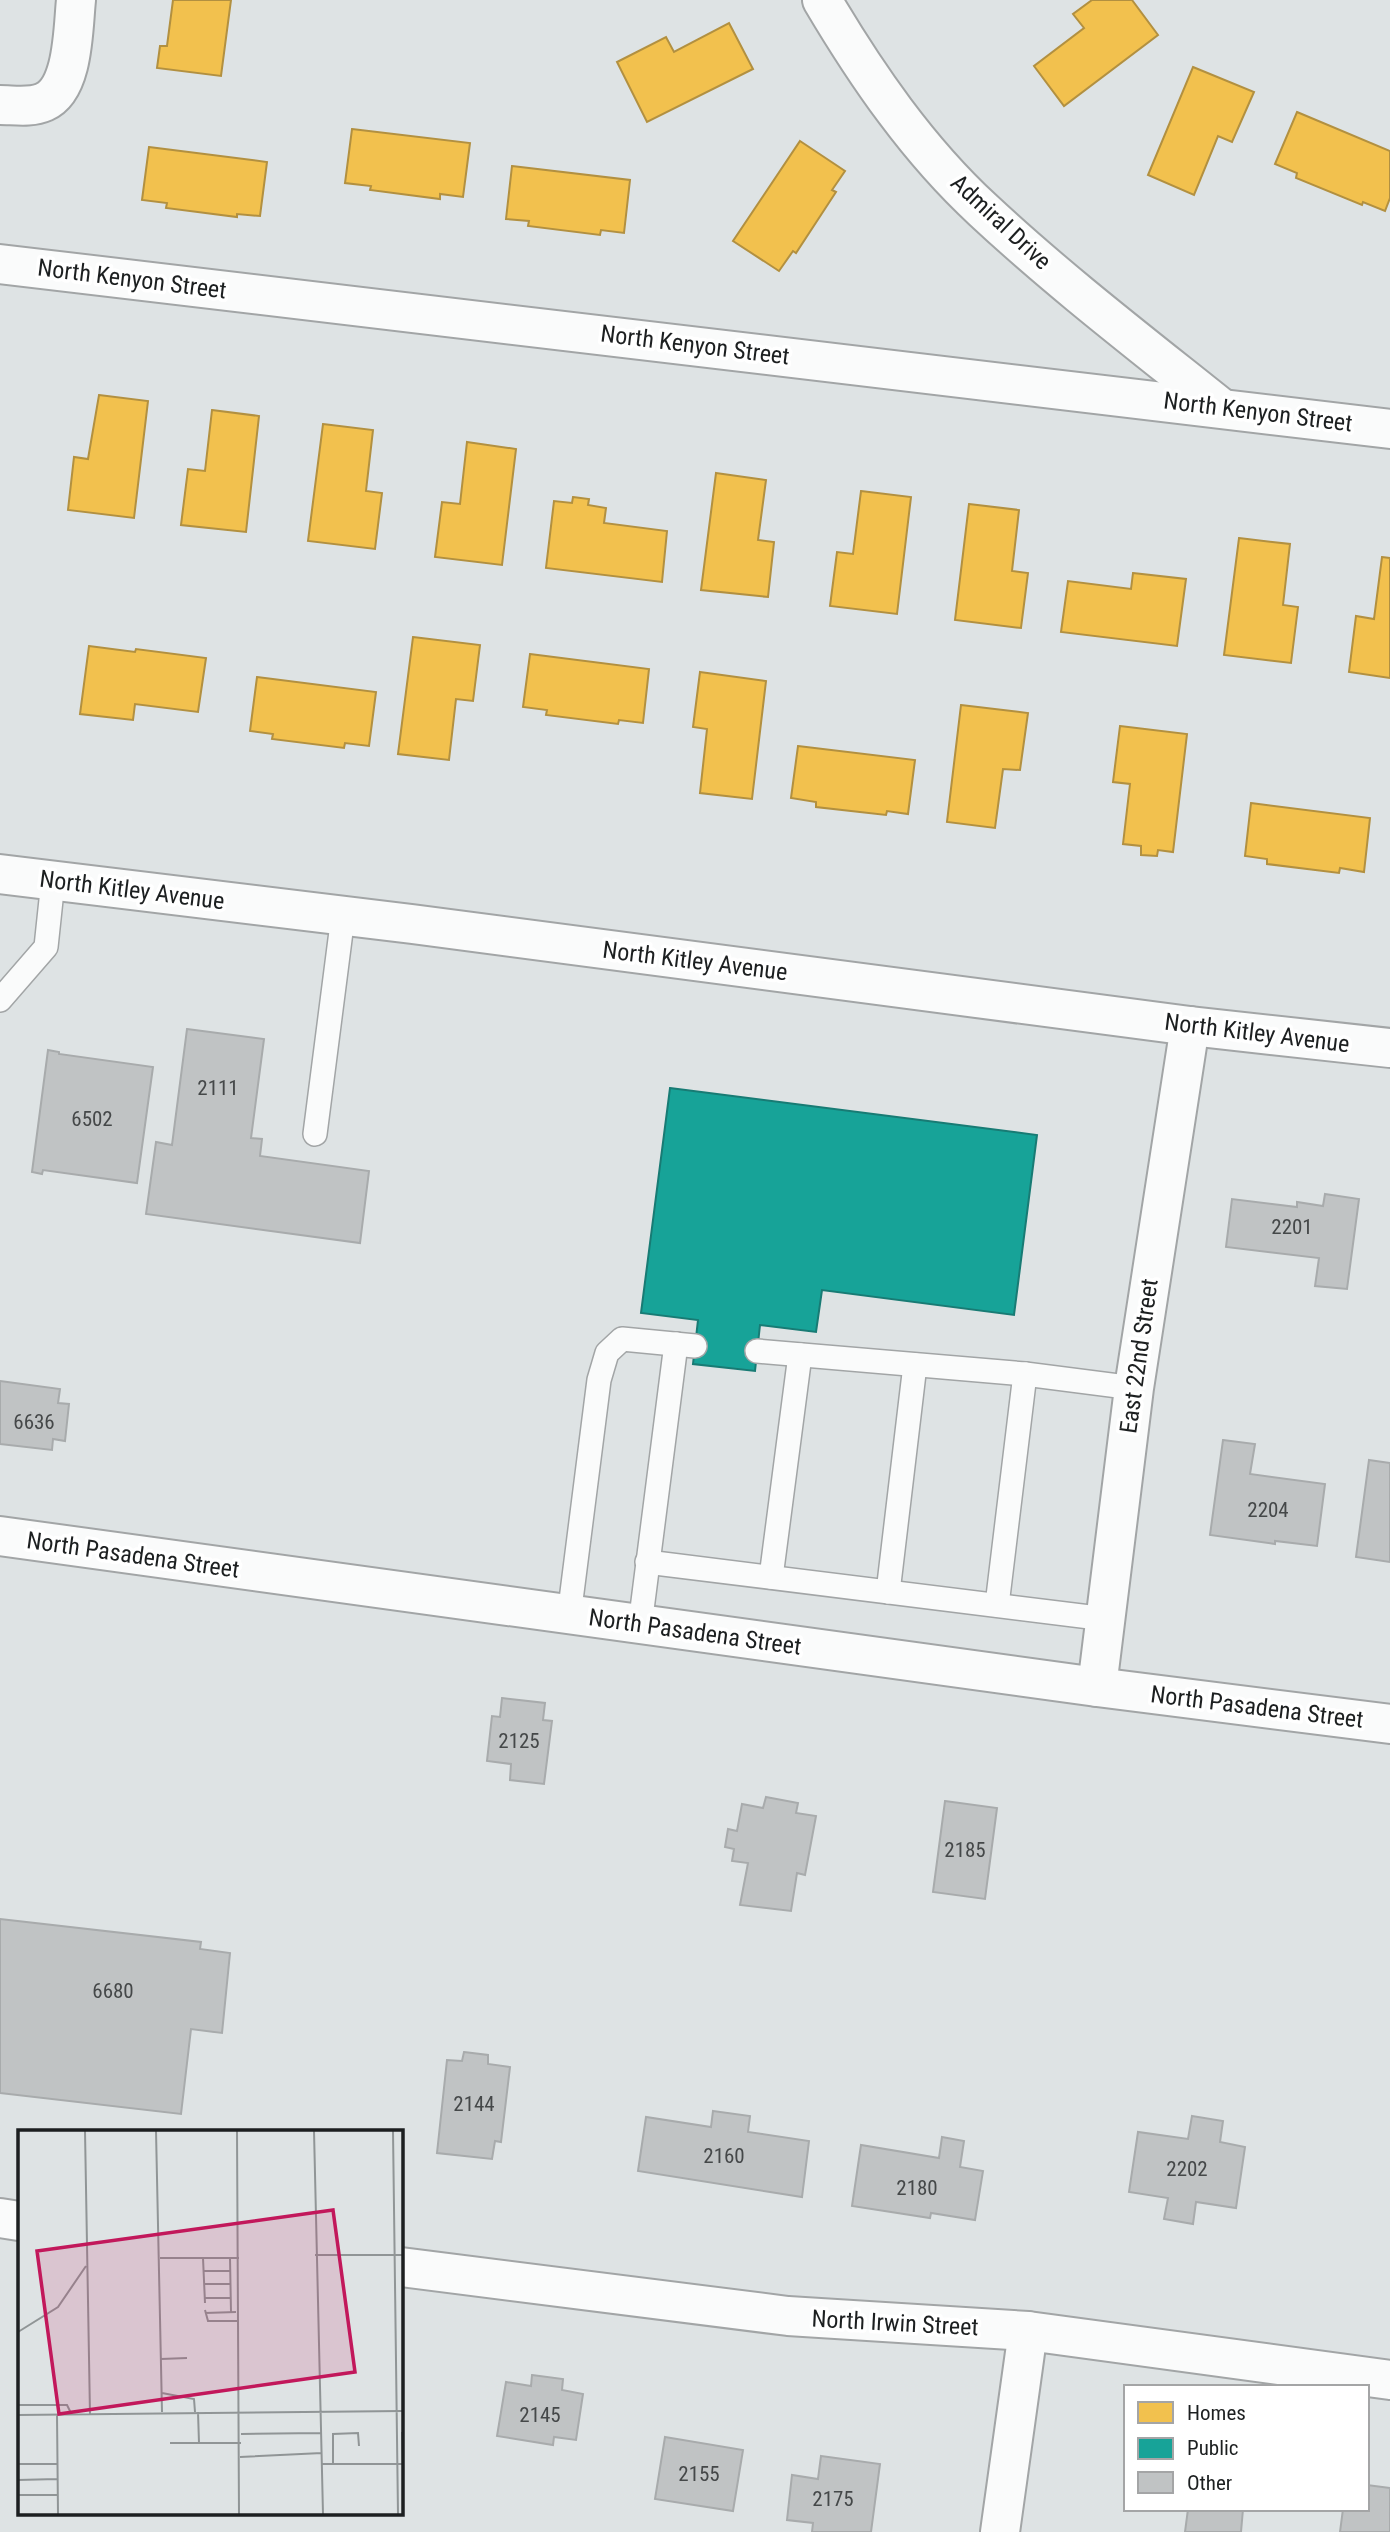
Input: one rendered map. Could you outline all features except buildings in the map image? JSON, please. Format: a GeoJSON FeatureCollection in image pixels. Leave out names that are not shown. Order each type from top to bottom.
{"type":"FeatureCollection","features":[{"type":"Feature","properties":{"kind":"street"},"geometry":{"type":"LineString","coordinates":[[0,105],[35,105],[46,102],[57,94],[67,73],[76,0]]}},
{"type":"Feature","properties":{"kind":"street","name":"Admiral Drive"},"geometry":{"type":"LineString","coordinates":[[822,0],[849,47],[898,116],[983,210],[1029,252],[1220,407]]}},
{"type":"Feature","properties":{"kind":"street","name":"North Kenyon Street"},"geometry":{"type":"LineString","coordinates":[[0,264],[1390,429]]}},
{"type":"Feature","properties":{"kind":"street","name":"North Kitley Avenue"},"geometry":{"type":"LineString","coordinates":[[0,874],[1190,1026],[1390,1048]]}},
{"type":"Feature","properties":{"kind":"street","name":"East 22nd Street"},"geometry":{"type":"LineString","coordinates":[[1097,1687],[1134,1388],[1190,1026]]}},
{"type":"Feature","properties":{"kind":"street","name":"North Pasadena Street"},"geometry":{"type":"LineString","coordinates":[[0,1536],[569,1616],[1390,1724]]}},
{"type":"Feature","properties":{"kind":"street"},"geometry":{"type":"LineString","coordinates":[[0,2218],[18,2221]]}},
{"type":"Feature","properties":{"kind":"street","name":"North Irwin Street"},"geometry":{"type":"LineString","coordinates":[[402,2267],[788,2316],[1028,2331],[1390,2379]]}},
{"type":"Feature","properties":{"kind":"street"},"geometry":{"type":"LineString","coordinates":[[1000,2532],[1028,2331]]}},
{"type":"Feature","properties":{"kind":"lane"},"geometry":{"type":"LineString","coordinates":[[0,1000],[46,947],[53,881]]}},
{"type":"Feature","properties":{"kind":"lane"},"geometry":{"type":"LineString","coordinates":[[315,1134],[343,916]]}},
{"type":"Feature","properties":{"kind":"lane"},"geometry":{"type":"LineString","coordinates":[[569,1616],[599,1380],[607,1353],[622,1339],[686,1345],[647,1562],[640,1625]]}},
{"type":"Feature","properties":{"kind":"lane"},"geometry":{"type":"LineString","coordinates":[[757,1351],[1025,1374],[1134,1388]]}},
{"type":"Feature","properties":{"kind":"lane"},"geometry":{"type":"LineString","coordinates":[[771,1577],[800,1355]]}},
{"type":"Feature","properties":{"kind":"lane"},"geometry":{"type":"LineString","coordinates":[[888,1592],[915,1365]]}},
{"type":"Feature","properties":{"kind":"lane"},"geometry":{"type":"LineString","coordinates":[[997,1605],[1025,1374]]}},
{"type":"Feature","properties":{"kind":"lane"},"geometry":{"type":"LineString","coordinates":[[647,1562],[1106,1619]]}}]}
